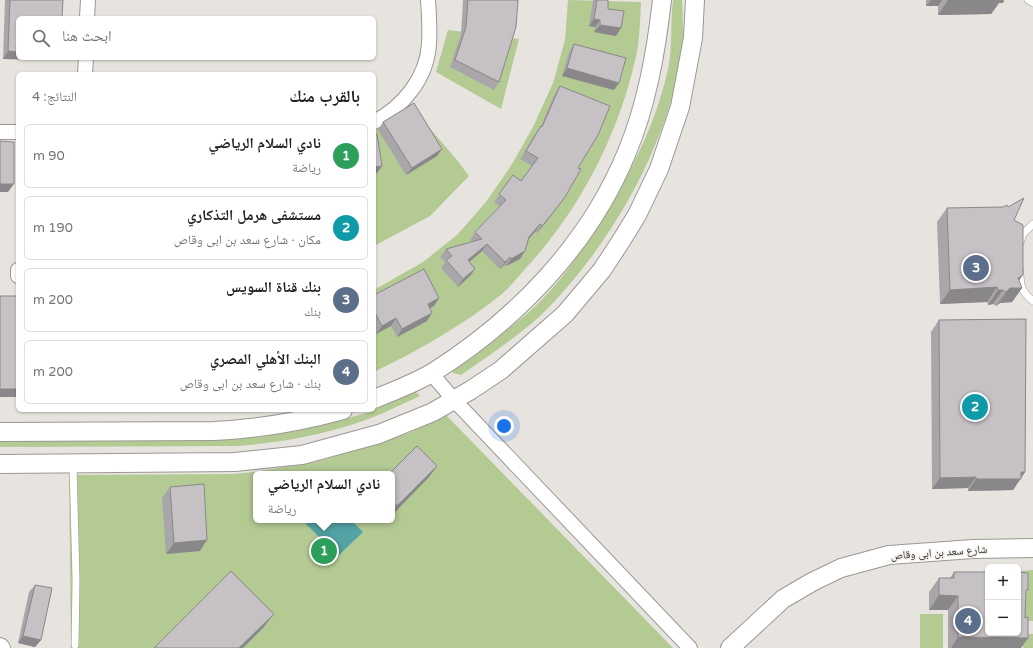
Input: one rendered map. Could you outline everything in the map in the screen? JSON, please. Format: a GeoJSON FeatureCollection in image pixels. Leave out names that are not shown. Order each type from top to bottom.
{"type":"FeatureCollection","features":[{"type":"Feature","properties":{"kind":"street"},"geometry":{"type":"LineString","coordinates":[[87,16],[88,0]]}},
{"type":"Feature","properties":{"kind":"street"},"geometry":{"type":"LineString","coordinates":[[376,121],[388,114],[408,96],[422,72],[429,44],[428,0]]}},
{"type":"Feature","properties":{"kind":"street"},"geometry":{"type":"LineString","coordinates":[[376,398],[431,373],[484,336],[529,297],[568,254],[601,206],[627,153],[646,97],[658,39],[662,0]]}},
{"type":"Feature","properties":{"kind":"street"},"geometry":{"type":"LineString","coordinates":[[0,464],[235,462],[302,455],[379,434],[432,412],[501,370],[565,314],[602,270],[637,215],[659,169],[680,107],[693,38],[695,0]]}},
{"type":"Feature","properties":{"kind":"street"},"geometry":{"type":"LineString","coordinates":[[85,72],[86,60]]}},
{"type":"Feature","properties":{"kind":"street"},"geometry":{"type":"LineString","coordinates":[[0,132],[16,132]]}},
{"type":"Feature","properties":{"kind":"street"},"geometry":{"type":"LineString","coordinates":[[431,373],[454,400],[690,648]]}},
{"type":"Feature","properties":{"kind":"street"},"geometry":{"type":"LineString","coordinates":[[0,432],[214,431],[247,429],[293,422],[335,412]]}},
{"type":"Feature","properties":{"kind":"street","name":"شارع سعد بن ابى وقاص"},"geometry":{"type":"LineString","coordinates":[[730,648],[783,599],[812,582],[841,568],[889,555],[973,549],[1033,548]]}},
{"type":"Feature","properties":{"kind":"lane"},"geometry":{"type":"LineString","coordinates":[[1028,0],[1033,3]]}},
{"type":"Feature","properties":{"kind":"lane"},"geometry":{"type":"LineString","coordinates":[[1020,247],[1021,237],[1033,224]]}},
{"type":"Feature","properties":{"kind":"lane"},"geometry":{"type":"LineString","coordinates":[[1020,262],[1021,288],[1033,301]]}},
{"type":"Feature","properties":{"kind":"lane"},"geometry":{"type":"LineString","coordinates":[[73,464],[76,645]]}},
{"type":"Feature","properties":{"kind":"green space"},"geometry":{"type":"Polygon","coordinates":[[[568,0],[641,2],[638,43],[629,85],[608,142],[595,170],[563,222],[545,246],[503,293],[473,316],[441,336],[376,371],[376,289],[423,262],[457,235],[486,202],[512,164],[533,127],[553,83],[565,40],[568,0]]]}},
{"type":"Feature","properties":{"kind":"green space"},"geometry":{"type":"Polygon","coordinates":[[[673,0],[682,0],[683,36],[681,58],[673,93],[662,128],[648,162],[630,197],[589,261],[541,315],[512,339],[461,375],[453,373],[452,366],[510,327],[528,313],[548,293],[590,237],[620,189],[640,150],[663,90],[670,61],[673,0]]]}},
{"type":"Feature","properties":{"kind":"green space"},"geometry":{"type":"Polygon","coordinates":[[[448,30],[519,39],[501,109],[436,72],[448,30]]]}},
{"type":"Feature","properties":{"kind":"green space"},"geometry":{"type":"Polygon","coordinates":[[[409,104],[469,176],[430,216],[376,245],[376,124],[409,104]]]}},
{"type":"Feature","properties":{"kind":"green space"},"geometry":{"type":"Polygon","coordinates":[[[414,390],[420,396],[364,421],[311,436],[274,442],[238,446],[0,447],[0,440],[260,437],[326,424],[370,412],[376,412],[376,409],[414,390]]]}},
{"type":"Feature","properties":{"kind":"green space"},"geometry":{"type":"Polygon","coordinates":[[[445,414],[673,648],[71,648],[69,475],[234,474],[253,472],[253,523],[395,523],[395,471],[259,471],[316,462],[412,432],[445,414]]]}},
{"type":"Feature","properties":{"kind":"green space"},"geometry":{"type":"Polygon","coordinates":[[[1033,570],[1033,621],[1021,621],[1021,571],[1033,570]]]}},
{"type":"Feature","properties":{"kind":"green space"},"geometry":{"type":"Polygon","coordinates":[[[920,614],[943,614],[943,648],[920,648],[920,614]]]}},
{"type":"Feature","properties":{"kind":"green space"},"geometry":{"type":"Polygon","coordinates":[[[1023,634],[1033,634],[1033,648],[1023,648],[1023,634]]]}},
{"type":"Feature","properties":{"kind":"water"},"geometry":{"type":"Polygon","coordinates":[[[305,523],[354,523],[363,532],[338,556],[305,523]]]}},
{"type":"Feature","properties":{"kind":"building"},"geometry":{"type":"Polygon","coordinates":[[[10,0],[63,0],[62,16],[16,16],[16,52],[8,51],[10,0]]]}},
{"type":"Feature","properties":{"kind":"building"},"geometry":{"type":"Polygon","coordinates":[[[468,0],[518,0],[516,27],[499,82],[455,60],[466,27],[468,0]]]}},
{"type":"Feature","properties":{"kind":"building"},"geometry":{"type":"Polygon","coordinates":[[[597,0],[608,0],[608,9],[624,11],[621,28],[600,25],[600,20],[594,19],[597,0]]]}},
{"type":"Feature","properties":{"kind":"building"},"geometry":{"type":"Polygon","coordinates":[[[574,44],[626,58],[619,83],[567,68],[574,44]]]}},
{"type":"Feature","properties":{"kind":"building"},"geometry":{"type":"Polygon","coordinates":[[[560,86],[610,106],[598,135],[578,168],[581,169],[565,197],[552,214],[542,226],[540,224],[529,237],[525,251],[511,259],[510,257],[505,262],[487,244],[468,260],[475,269],[463,279],[446,260],[452,256],[446,249],[482,239],[475,232],[506,200],[499,194],[513,175],[521,181],[538,158],[526,151],[541,126],[542,127],[560,86]]]}},
{"type":"Feature","properties":{"kind":"building"},"geometry":{"type":"Polygon","coordinates":[[[414,103],[442,149],[412,168],[383,122],[414,103]]]}},
{"type":"Feature","properties":{"kind":"building"},"geometry":{"type":"Polygon","coordinates":[[[376,134],[377,134],[382,166],[376,167],[376,134]]]}},
{"type":"Feature","properties":{"kind":"building"},"geometry":{"type":"Polygon","coordinates":[[[0,141],[14,142],[14,184],[0,184],[0,141]]]}},
{"type":"Feature","properties":{"kind":"building"},"geometry":{"type":"Polygon","coordinates":[[[1024,198],[1014,220],[1023,225],[1023,275],[1018,278],[1022,288],[1010,288],[1006,292],[1003,290],[998,290],[997,287],[950,290],[947,208],[1003,207],[1007,205],[1008,207],[1024,198]]]}},
{"type":"Feature","properties":{"kind":"building"},"geometry":{"type":"Polygon","coordinates":[[[424,269],[439,298],[428,304],[432,313],[402,329],[396,318],[382,326],[376,315],[376,294],[424,269]]]}},
{"type":"Feature","properties":{"kind":"building"},"geometry":{"type":"Polygon","coordinates":[[[0,296],[16,296],[16,389],[0,389],[0,296]]]}},
{"type":"Feature","properties":{"kind":"building"},"geometry":{"type":"Polygon","coordinates":[[[1026,319],[1025,472],[1021,472],[1021,479],[976,479],[976,477],[940,478],[939,320],[1026,319]]]}},
{"type":"Feature","properties":{"kind":"building"},"geometry":{"type":"Polygon","coordinates":[[[417,446],[437,466],[397,506],[395,504],[395,471],[392,471],[417,446]]]}},
{"type":"Feature","properties":{"kind":"building"},"geometry":{"type":"Polygon","coordinates":[[[204,484],[207,540],[174,543],[170,487],[204,484]]]}},
{"type":"Feature","properties":{"kind":"building"},"geometry":{"type":"Polygon","coordinates":[[[231,571],[274,614],[239,648],[154,648],[231,571]]]}},
{"type":"Feature","properties":{"kind":"building"},"geometry":{"type":"Polygon","coordinates":[[[954,572],[985,572],[985,636],[1021,636],[1021,572],[1028,573],[1025,618],[1028,617],[1028,638],[958,637],[958,596],[939,595],[939,578],[954,578],[954,572]]]}},
{"type":"Feature","properties":{"kind":"building"},"geometry":{"type":"Polygon","coordinates":[[[35,585],[52,588],[41,640],[23,636],[35,585]]]}},
{"type":"Feature","properties":{"kind":"place","name":"بنك قناة السويس"},"geometry":{"type":"Point","coordinates":[976,268]}},
{"type":"Feature","properties":{"kind":"place","name":"مستشفى هرمل التذكاري"},"geometry":{"type":"Point","coordinates":[975,407]}},
{"type":"Feature","properties":{"kind":"place","name":"نادي السلام الرياضي"},"geometry":{"type":"Point","coordinates":[324,551]}},
{"type":"Feature","properties":{"kind":"place","name":"البنك الأهلي المصري"},"geometry":{"type":"Point","coordinates":[968,621]}}]}
